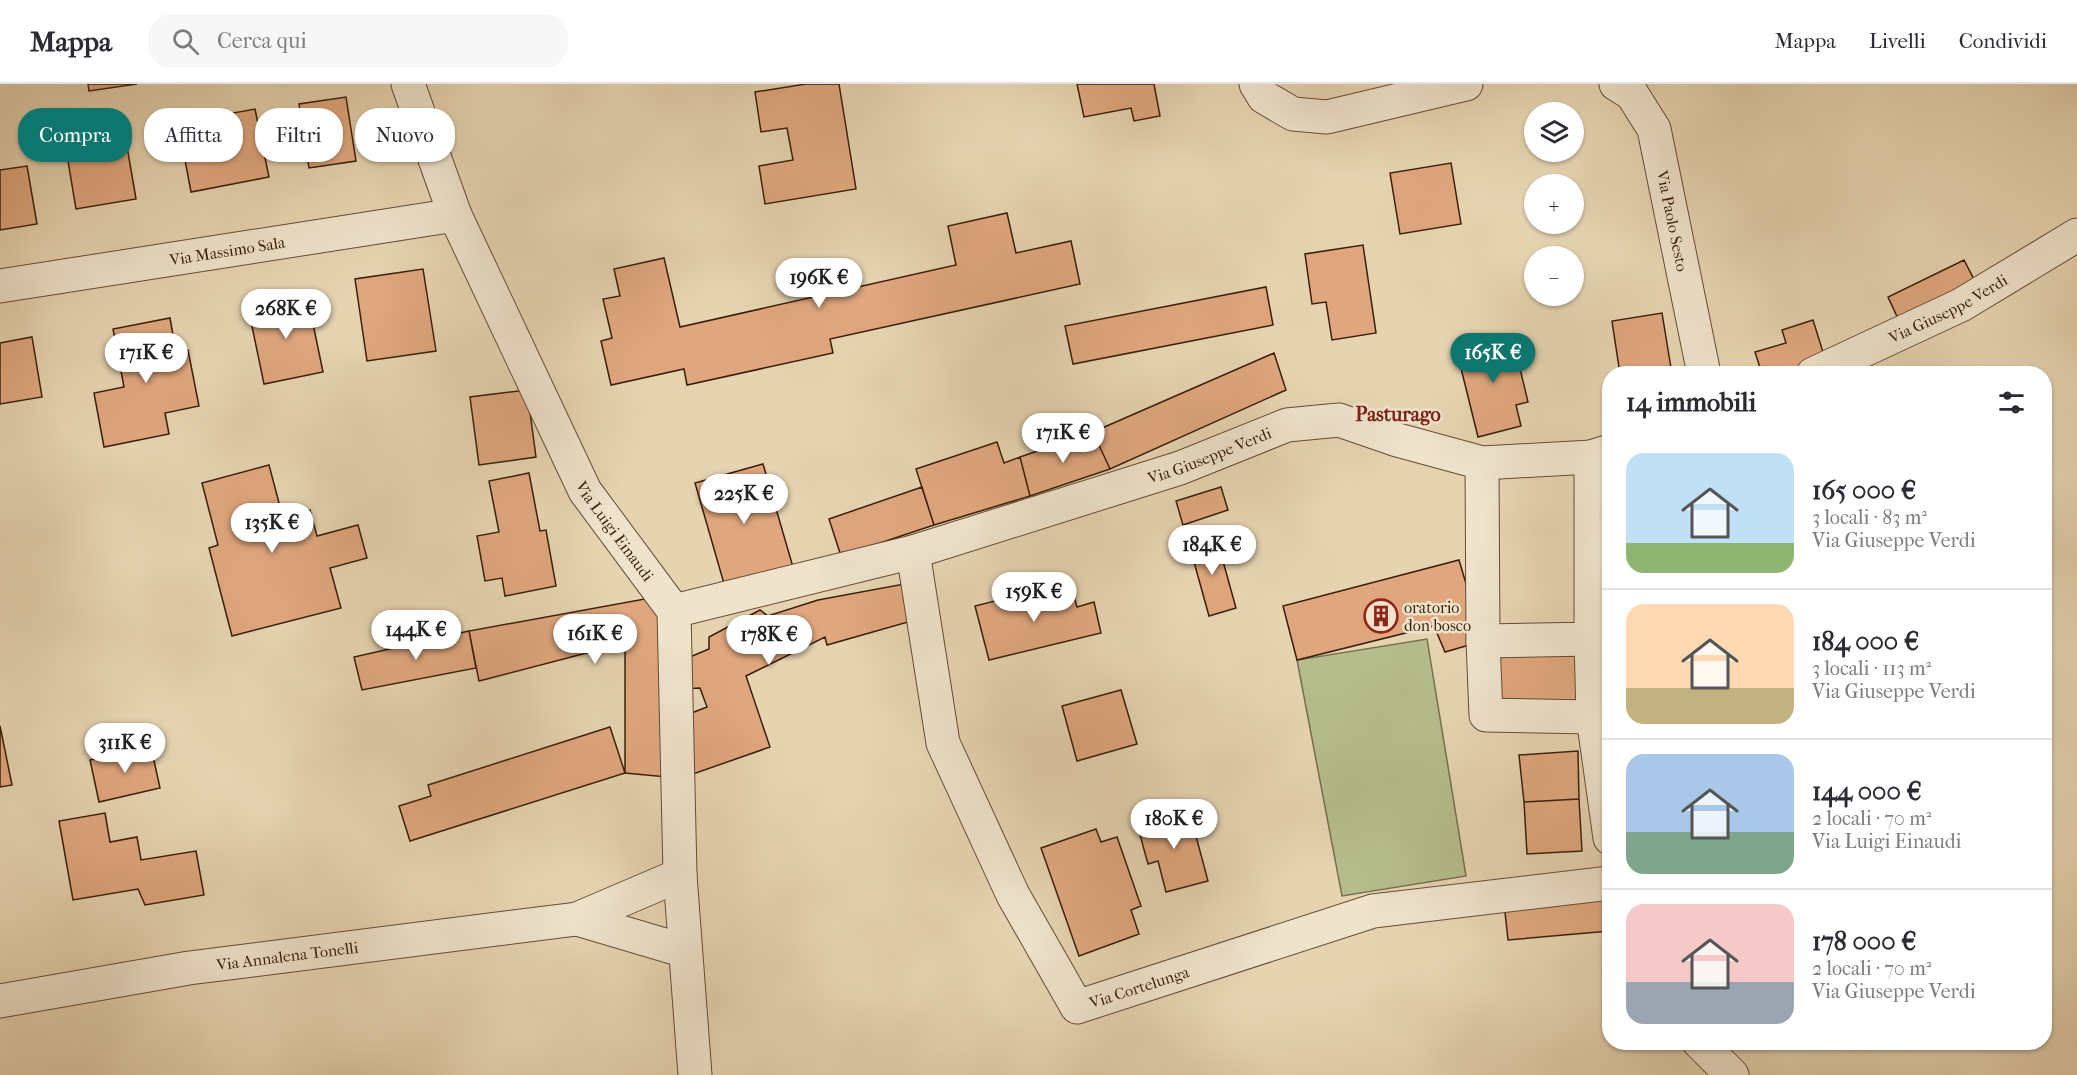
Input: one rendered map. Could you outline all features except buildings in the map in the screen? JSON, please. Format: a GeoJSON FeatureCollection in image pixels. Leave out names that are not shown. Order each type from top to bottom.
{"type":"FeatureCollection","features":[{"type":"Feature","properties":{"kind":"street","name":"Via Luigi Einaudi"},"geometry":{"type":"LineString","coordinates":[[408,84],[455,215],[585,491],[674,611]]}},
{"type":"Feature","properties":{"kind":"street"},"geometry":{"type":"LineString","coordinates":[[1256,84],[1264,97],[1293,114],[1327,117],[1466,84]]}},
{"type":"Feature","properties":{"kind":"street","name":"Via Paolo Sesto"},"geometry":{"type":"LineString","coordinates":[[1616,84],[1632,94],[1654,129],[1702,366]]}},
{"type":"Feature","properties":{"kind":"street","name":"Via Massimo Sala"},"geometry":{"type":"LineString","coordinates":[[0,286],[455,215]]}},
{"type":"Feature","properties":{"kind":"street","name":"Via Giuseppe Verdi"},"geometry":{"type":"LineString","coordinates":[[1830,366],[1961,305],[2077,235]]}},
{"type":"Feature","properties":{"kind":"street","name":"Via Giuseppe Verdi"},"geometry":{"type":"LineString","coordinates":[[674,611],[913,552],[1180,468],[1287,425],[1339,420],[1394,440],[1482,463],[1600,454]]}},
{"type":"Feature","properties":{"kind":"street"},"geometry":{"type":"LineString","coordinates":[[1600,454],[1591,639],[1593,717],[1602,781]]}},
{"type":"Feature","properties":{"kind":"street"},"geometry":{"type":"LineString","coordinates":[[1482,463],[1483,641],[1486,715],[1593,717]]}},
{"type":"Feature","properties":{"kind":"street","name":"Via Cortelunga"},"geometry":{"type":"LineString","coordinates":[[913,552],[943,743],[1013,895],[1077,1007],[1373,910],[1602,884]]}},
{"type":"Feature","properties":{"kind":"street"},"geometry":{"type":"LineString","coordinates":[[674,611],[680,875],[695,1075]]}},
{"type":"Feature","properties":{"kind":"street"},"geometry":{"type":"LineString","coordinates":[[1483,641],[1591,639]]}},
{"type":"Feature","properties":{"kind":"street","name":"Via Annalena Tonelli"},"geometry":{"type":"LineString","coordinates":[[0,1001],[189,968],[577,919],[680,875]]}},
{"type":"Feature","properties":{"kind":"street","name":"Via Annalena Tonelli"},"geometry":{"type":"LineString","coordinates":[[577,919],[685,951]]}},
{"type":"Feature","properties":{"kind":"street"},"geometry":{"type":"LineString","coordinates":[[1707,1050],[1732,1075]]}},
{"type":"Feature","properties":{"kind":"green space"},"geometry":{"type":"Polygon","coordinates":[[[1427,639],[1466,876],[1342,896],[1297,660],[1427,639]]]}},
{"type":"Feature","properties":{"kind":"place","name":"oratorio don bosco"},"geometry":{"type":"Point","coordinates":[1381,616]}},
{"type":"Feature","properties":{"kind":"district","name":"Pasturago"},"geometry":{"type":"Point","coordinates":[1398,414]}}]}
